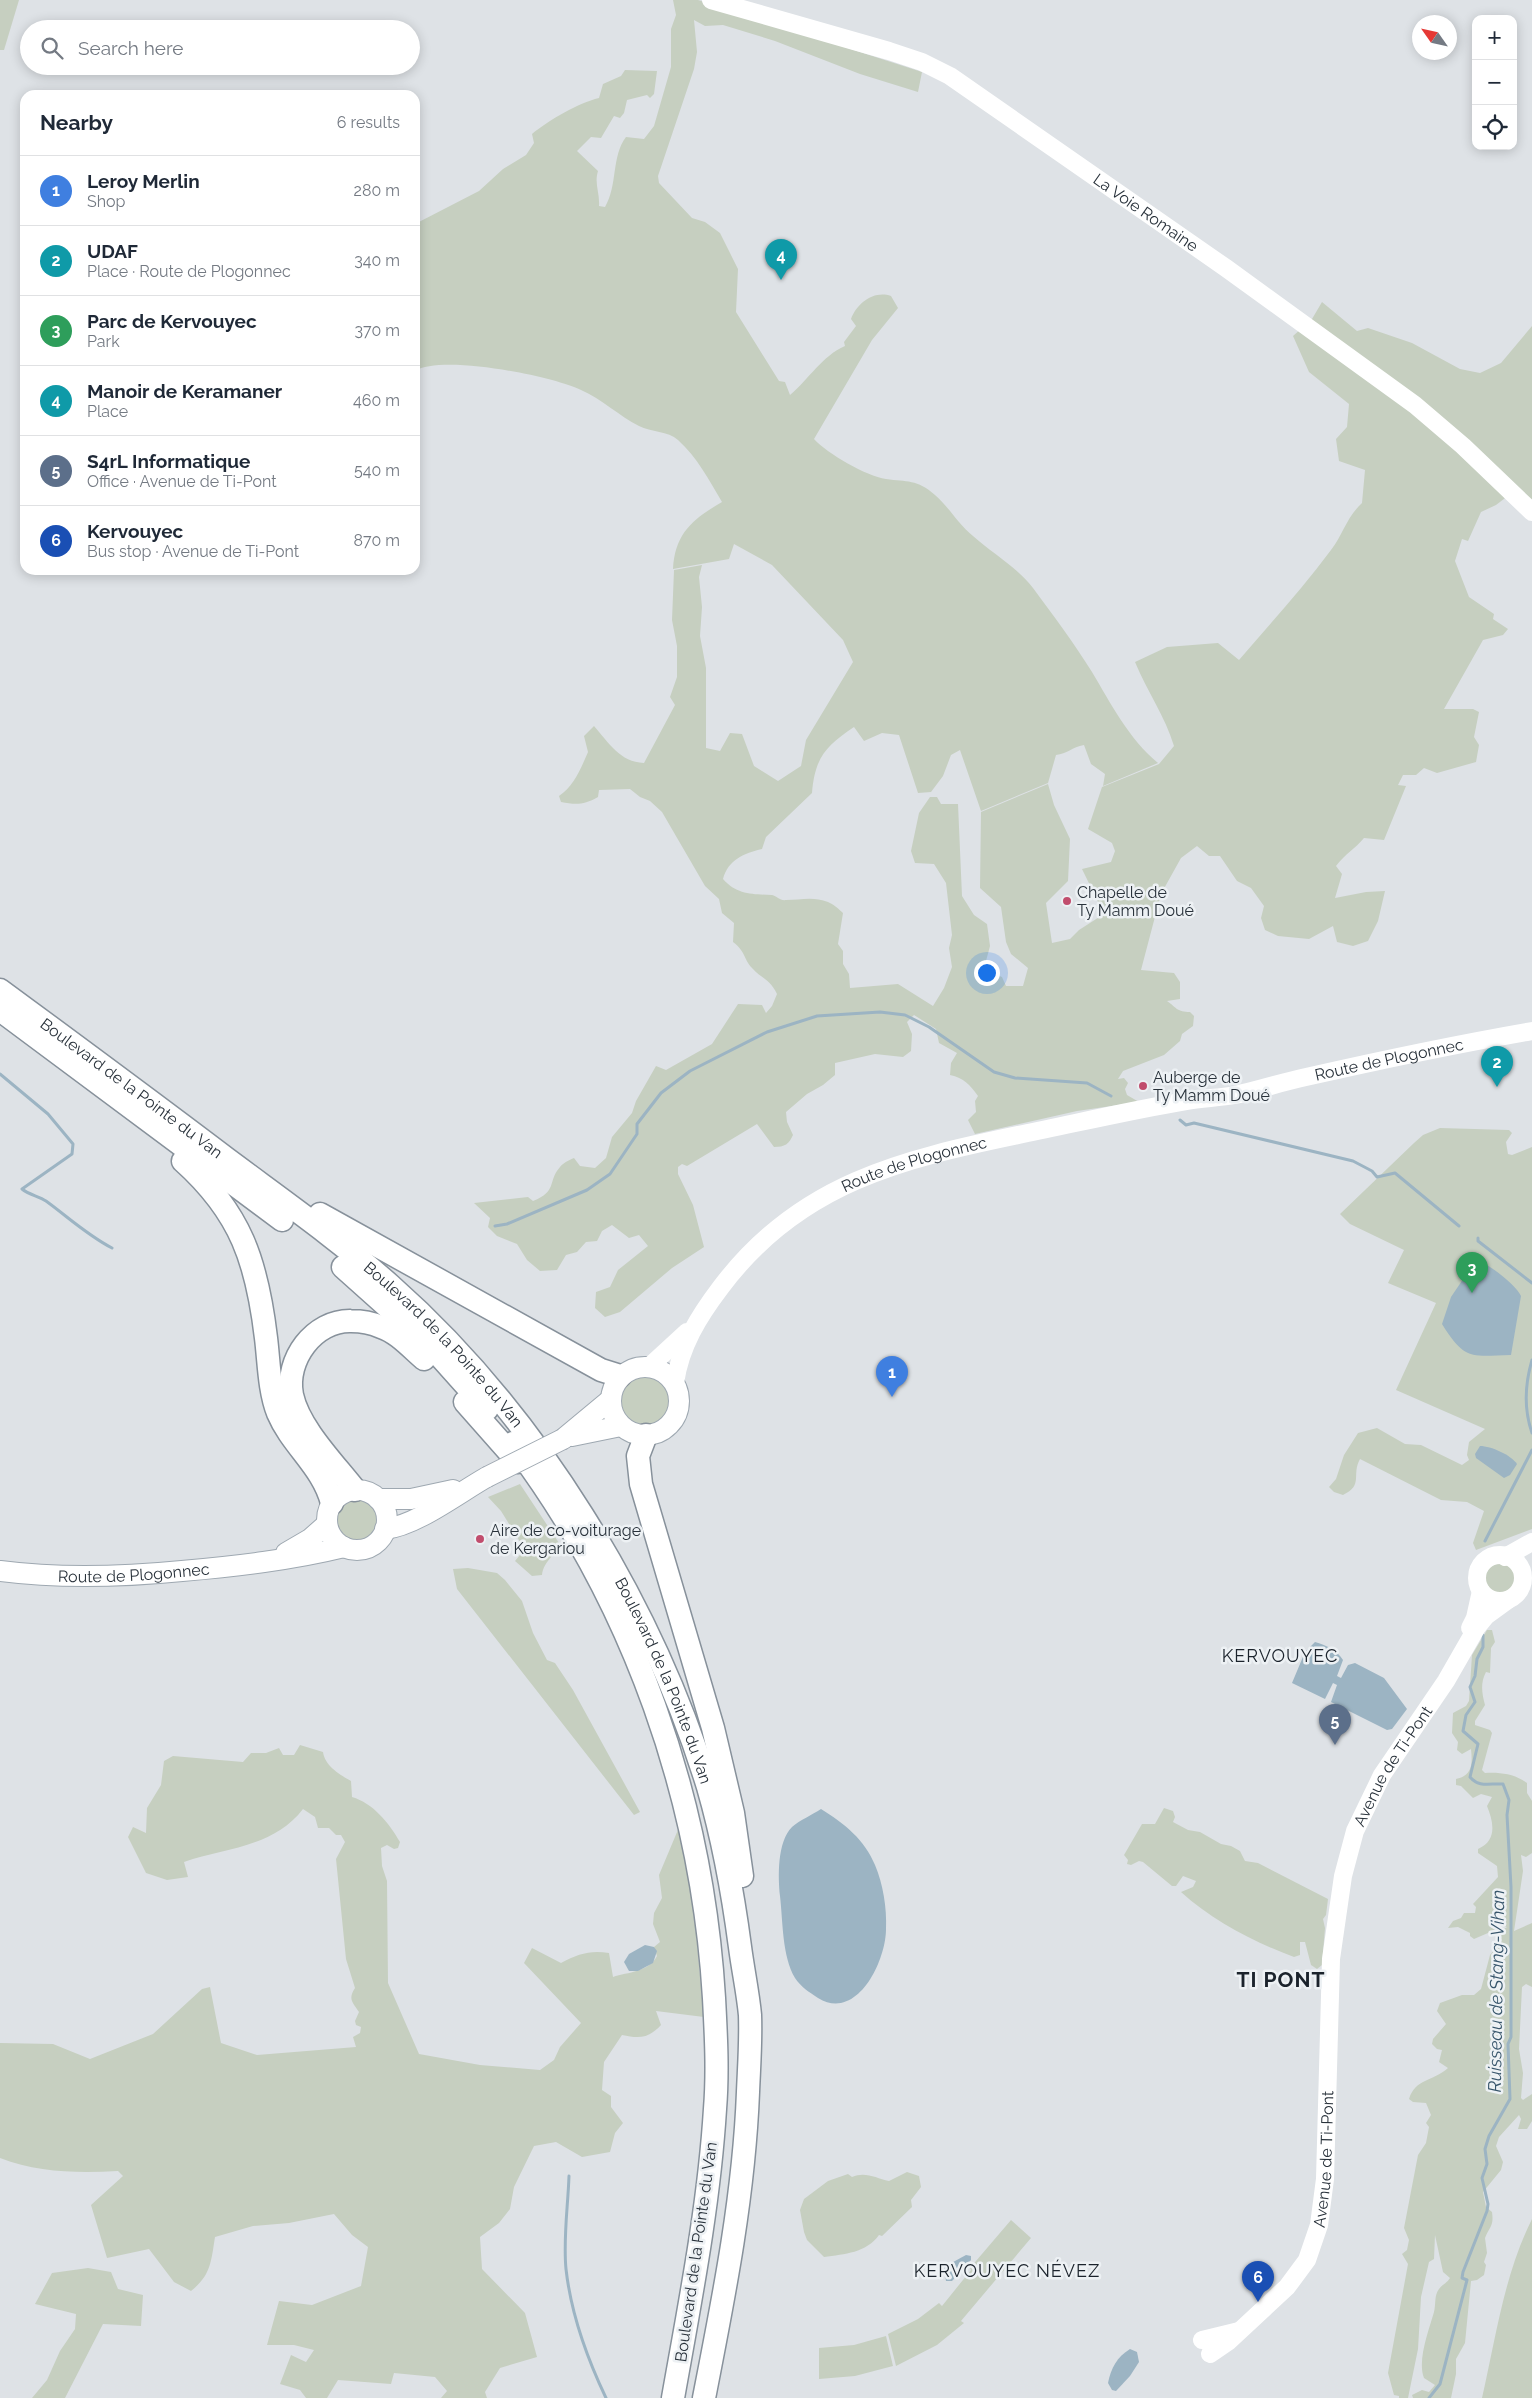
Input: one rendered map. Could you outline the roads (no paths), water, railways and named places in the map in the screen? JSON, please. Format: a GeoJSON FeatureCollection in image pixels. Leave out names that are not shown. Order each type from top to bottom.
{"type":"FeatureCollection","features":[{"type":"Feature","properties":{"kind":"highway"},"geometry":{"type":"LineString","coordinates":[[0,981],[63,1024],[312,1208],[370,1243],[601,1370],[620,1376]]}},
{"type":"Feature","properties":{"kind":"highway","name":"Boulevard de la Pointe du Van"},"geometry":{"type":"LineString","coordinates":[[0,990],[249,1175],[391,1286],[462,1355],[530,1438],[567,1492],[611,1564],[666,1675],[690,1735],[709,1792],[730,1879],[750,2014],[747,2124],[739,2209],[730,2273],[704,2398]]}},
{"type":"Feature","properties":{"kind":"highway","name":"Boulevard de la Pointe du Van"},"geometry":{"type":"LineString","coordinates":[[0,1010],[298,1231],[359,1280],[397,1314],[448,1364],[520,1452],[555,1504],[600,1578],[641,1669],[684,1802],[707,1924],[714,2011],[716,2107],[707,2198],[673,2398]]}},
{"type":"Feature","properties":{"kind":"highway"},"geometry":{"type":"LineString","coordinates":[[141,1114],[153,1134],[210,1188],[226,1208],[239,1231],[257,1278],[270,1376],[278,1411],[291,1436],[326,1483],[330,1514]]}},
{"type":"Feature","properties":{"kind":"highway"},"geometry":{"type":"LineString","coordinates":[[354,1490],[306,1428],[296,1411],[292,1394],[291,1376],[299,1354],[307,1342],[319,1331],[333,1324],[350,1320],[384,1328],[436,1370],[555,1504]]}},
{"type":"Feature","properties":{"kind":"highway"},"geometry":{"type":"LineString","coordinates":[[646,1435],[638,1456],[641,1484],[713,1728],[733,1813],[746,1923],[750,2014]]}},
{"type":"Feature","properties":{"kind":"main road"},"geometry":{"type":"LineString","coordinates":[[650,1366],[668,1375],[675,1383],[680,1401],[675,1418],[662,1430],[646,1435],[637,1434],[621,1426],[615,1418],[610,1400],[612,1391],[620,1376],[630,1370],[650,1366]]}},
{"type":"Feature","properties":{"kind":"main road"},"geometry":{"type":"LineString","coordinates":[[385,1529],[403,1524],[456,1497],[479,1481],[563,1439],[610,1400]]}},
{"type":"Feature","properties":{"kind":"main road"},"geometry":{"type":"LineString","coordinates":[[563,1439],[621,1426]]}},
{"type":"Feature","properties":{"kind":"main road"},"geometry":{"type":"LineString","coordinates":[[378,1499],[411,1500],[479,1481]]}},
{"type":"Feature","properties":{"kind":"main road"},"geometry":{"type":"LineString","coordinates":[[363,1490],[378,1499],[386,1512],[385,1529],[380,1539],[369,1547],[352,1549],[344,1547],[266,1561],[301,1545],[330,1514],[346,1492],[363,1490]]}},
{"type":"Feature","properties":{"kind":"main road"},"geometry":{"type":"LineString","coordinates":[[330,1514],[333,1538],[344,1547]]}},
{"type":"Feature","properties":{"kind":"main road","name":"Route de Plogonnec"},"geometry":{"type":"LineString","coordinates":[[0,1571],[111,1577],[219,1568],[266,1561]]}},
{"type":"Feature","properties":{"kind":"street","name":"La Voie Romaine"},"geometry":{"type":"LineString","coordinates":[[712,0],[889,51],[935,68],[956,79],[1242,279],[1414,405],[1463,446],[1532,512]]}},
{"type":"Feature","properties":{"kind":"street","name":"Route de Plogonnec"},"geometry":{"type":"LineString","coordinates":[[650,1366],[695,1324],[731,1274],[759,1244],[804,1208],[859,1178],[895,1164],[934,1153],[1189,1100],[1256,1082],[1312,1076],[1532,1031]]}},
{"type":"Feature","properties":{"kind":"street","name":"Route de Plogonnec"},"geometry":{"type":"LineString","coordinates":[[675,1383],[681,1355],[695,1324]]}},
{"type":"Feature","properties":{"kind":"street"},"geometry":{"type":"LineString","coordinates":[[1532,1542],[1505,1557],[1490,1558],[1481,1566],[1477,1578],[1481,1591],[1490,1599],[1508,1600],[1521,1587],[1522,1574],[1532,1553]]}},
{"type":"Feature","properties":{"kind":"street"},"geometry":{"type":"LineString","coordinates":[[1505,1557],[1516,1562],[1522,1574]]}},
{"type":"Feature","properties":{"kind":"street","name":"Avenue de Ti-Pont"},"geometry":{"type":"LineString","coordinates":[[1206,2347],[1240,2330],[1278,2297],[1293,2280],[1311,2251],[1320,2225],[1325,2178],[1331,1959],[1329,1922],[1337,1854],[1348,1822],[1365,1784],[1391,1742],[1471,1626],[1475,1618],[1481,1591]]}},
{"type":"Feature","properties":{"kind":"street","name":"Avenue de Ti-Pont"},"geometry":{"type":"LineString","coordinates":[[1331,1959],[1346,1862],[1355,1831],[1375,1788],[1399,1747],[1446,1680],[1477,1627],[1486,1616],[1508,1600]]}},
{"type":"Feature","properties":{"kind":"water"},"geometry":{"type":"Polygon","coordinates":[[[1476,1260],[1501,1275],[1514,1286],[1521,1296],[1511,1355],[1487,1356],[1470,1354],[1457,1345],[1442,1324],[1451,1297],[1476,1260]]]}},
{"type":"Feature","properties":{"kind":"water"},"geometry":{"type":"Polygon","coordinates":[[[1480,1446],[1490,1448],[1510,1457],[1517,1464],[1510,1475],[1504,1478],[1476,1458],[1475,1454],[1480,1446]]]}},
{"type":"Feature","properties":{"kind":"water"},"geometry":{"type":"Polygon","coordinates":[[[1315,1642],[1331,1648],[1343,1660],[1337,1676],[1341,1678],[1348,1665],[1355,1663],[1384,1678],[1407,1709],[1392,1729],[1387,1730],[1331,1702],[1337,1685],[1333,1683],[1325,1699],[1292,1683],[1305,1652],[1315,1642]]]}},
{"type":"Feature","properties":{"kind":"water"},"geometry":{"type":"Polygon","coordinates":[[[821,1809],[846,1826],[866,1848],[875,1865],[884,1896],[886,1929],[881,1957],[867,1984],[857,1995],[845,2002],[832,2003],[818,1998],[797,1981],[788,1960],[784,1938],[779,1888],[781,1850],[787,1833],[792,1827],[821,1809]]]}},
{"type":"Feature","properties":{"kind":"water"},"geometry":{"type":"Polygon","coordinates":[[[645,1945],[654,1947],[657,1951],[653,1963],[638,1971],[629,1971],[624,1962],[629,1954],[645,1945]]]}},
{"type":"Feature","properties":{"kind":"water"},"geometry":{"type":"Polygon","coordinates":[[[966,2255],[971,2256],[971,2260],[952,2281],[946,2281],[944,2267],[966,2255]]]}},
{"type":"Feature","properties":{"kind":"water"},"geometry":{"type":"Polygon","coordinates":[[[1130,2349],[1137,2352],[1139,2362],[1130,2376],[1116,2391],[1112,2390],[1108,2383],[1111,2372],[1118,2359],[1130,2349]]]}},
{"type":"Feature","properties":{"kind":"waterway","name":"Ruisseau de Stang-Vihan"},"geometry":{"type":"LineString","coordinates":[[495,1226],[507,1224],[587,1190],[610,1174],[637,1134],[637,1124],[661,1093],[690,1071],[767,1032],[817,1016],[880,1012],[905,1015],[929,1027],[994,1072],[1015,1078],[1087,1083],[1111,1096]]}},
{"type":"Feature","properties":{"kind":"waterway","name":"Ruisseau de Stang-Vihan"},"geometry":{"type":"LineString","coordinates":[[0,1074],[48,1114],[73,1144],[72,1154],[22,1189],[46,1201],[86,1232],[112,1248]]}},
{"type":"Feature","properties":{"kind":"waterway","name":"Ruisseau de Stang-Vihan"},"geometry":{"type":"LineString","coordinates":[[1180,1120],[1186,1125],[1194,1123],[1353,1161],[1372,1171],[1377,1177],[1395,1173],[1459,1226]]}},
{"type":"Feature","properties":{"kind":"waterway","name":"Ruisseau de Stang-Vihan"},"geometry":{"type":"LineString","coordinates":[[1478,1238],[1478,1241],[1532,1283]]}},
{"type":"Feature","properties":{"kind":"waterway","name":"Ruisseau de Stang-Vihan"},"geometry":{"type":"LineString","coordinates":[[1532,1360],[1526,1397],[1532,1433]]}},
{"type":"Feature","properties":{"kind":"waterway","name":"Ruisseau de Stang-Vihan"},"geometry":{"type":"LineString","coordinates":[[1485,1541],[1532,1450]]}},
{"type":"Feature","properties":{"kind":"waterway","name":"Ruisseau de Stang-Vihan"},"geometry":{"type":"LineString","coordinates":[[1429,2398],[1440,2384],[1467,2280],[1462,2278],[1463,2272],[1487,2211],[1488,2204],[1482,2178],[1487,2164],[1485,2149],[1489,2136],[1510,2099],[1508,2044],[1511,2037],[1511,1887],[1507,1815],[1509,1800],[1503,1784],[1481,1784],[1470,1777],[1478,1744],[1463,1731],[1466,1715],[1475,1702],[1470,1687],[1475,1676],[1477,1659],[1483,1647],[1483,1635]]}},
{"type":"Feature","properties":{"kind":"waterway"},"geometry":{"type":"LineString","coordinates":[[569,2176],[565,2246],[568,2286],[581,2335],[592,2367],[606,2398]]}},
{"type":"Feature","properties":{"kind":"place","name":"Manoir de Keramaner"},"geometry":{"type":"Point","coordinates":[781,280]}},
{"type":"Feature","properties":{"kind":"place","name":"Chapelle de Ty Mamm Doué"},"geometry":{"type":"Point","coordinates":[1067,901]}},
{"type":"Feature","properties":{"kind":"place","name":"Auberge de Ty Mamm Doué"},"geometry":{"type":"Point","coordinates":[1143,1086]}},
{"type":"Feature","properties":{"kind":"place","name":"UDAF"},"geometry":{"type":"Point","coordinates":[1497,1087]}},
{"type":"Feature","properties":{"kind":"place","name":"Parc de Kervouyec"},"geometry":{"type":"Point","coordinates":[1472,1293]}},
{"type":"Feature","properties":{"kind":"place","name":"Leroy Merlin"},"geometry":{"type":"Point","coordinates":[892,1397]}},
{"type":"Feature","properties":{"kind":"place","name":"Aire de co-voiturage de Kergariou"},"geometry":{"type":"Point","coordinates":[480,1539]}},
{"type":"Feature","properties":{"kind":"place","name":"S4rL Informatique"},"geometry":{"type":"Point","coordinates":[1335,1745]}},
{"type":"Feature","properties":{"kind":"place","name":"Kervouyec"},"geometry":{"type":"Point","coordinates":[1258,2302]}},
{"type":"Feature","properties":{"kind":"district","name":"KERVOUYEC"},"geometry":{"type":"Point","coordinates":[1280,1655]}},
{"type":"Feature","properties":{"kind":"district","name":"TI PONT"},"geometry":{"type":"Point","coordinates":[1281,1979]}},
{"type":"Feature","properties":{"kind":"district","name":"KERVOUYEC NÉVEZ"},"geometry":{"type":"Point","coordinates":[1007,2270]}}]}
